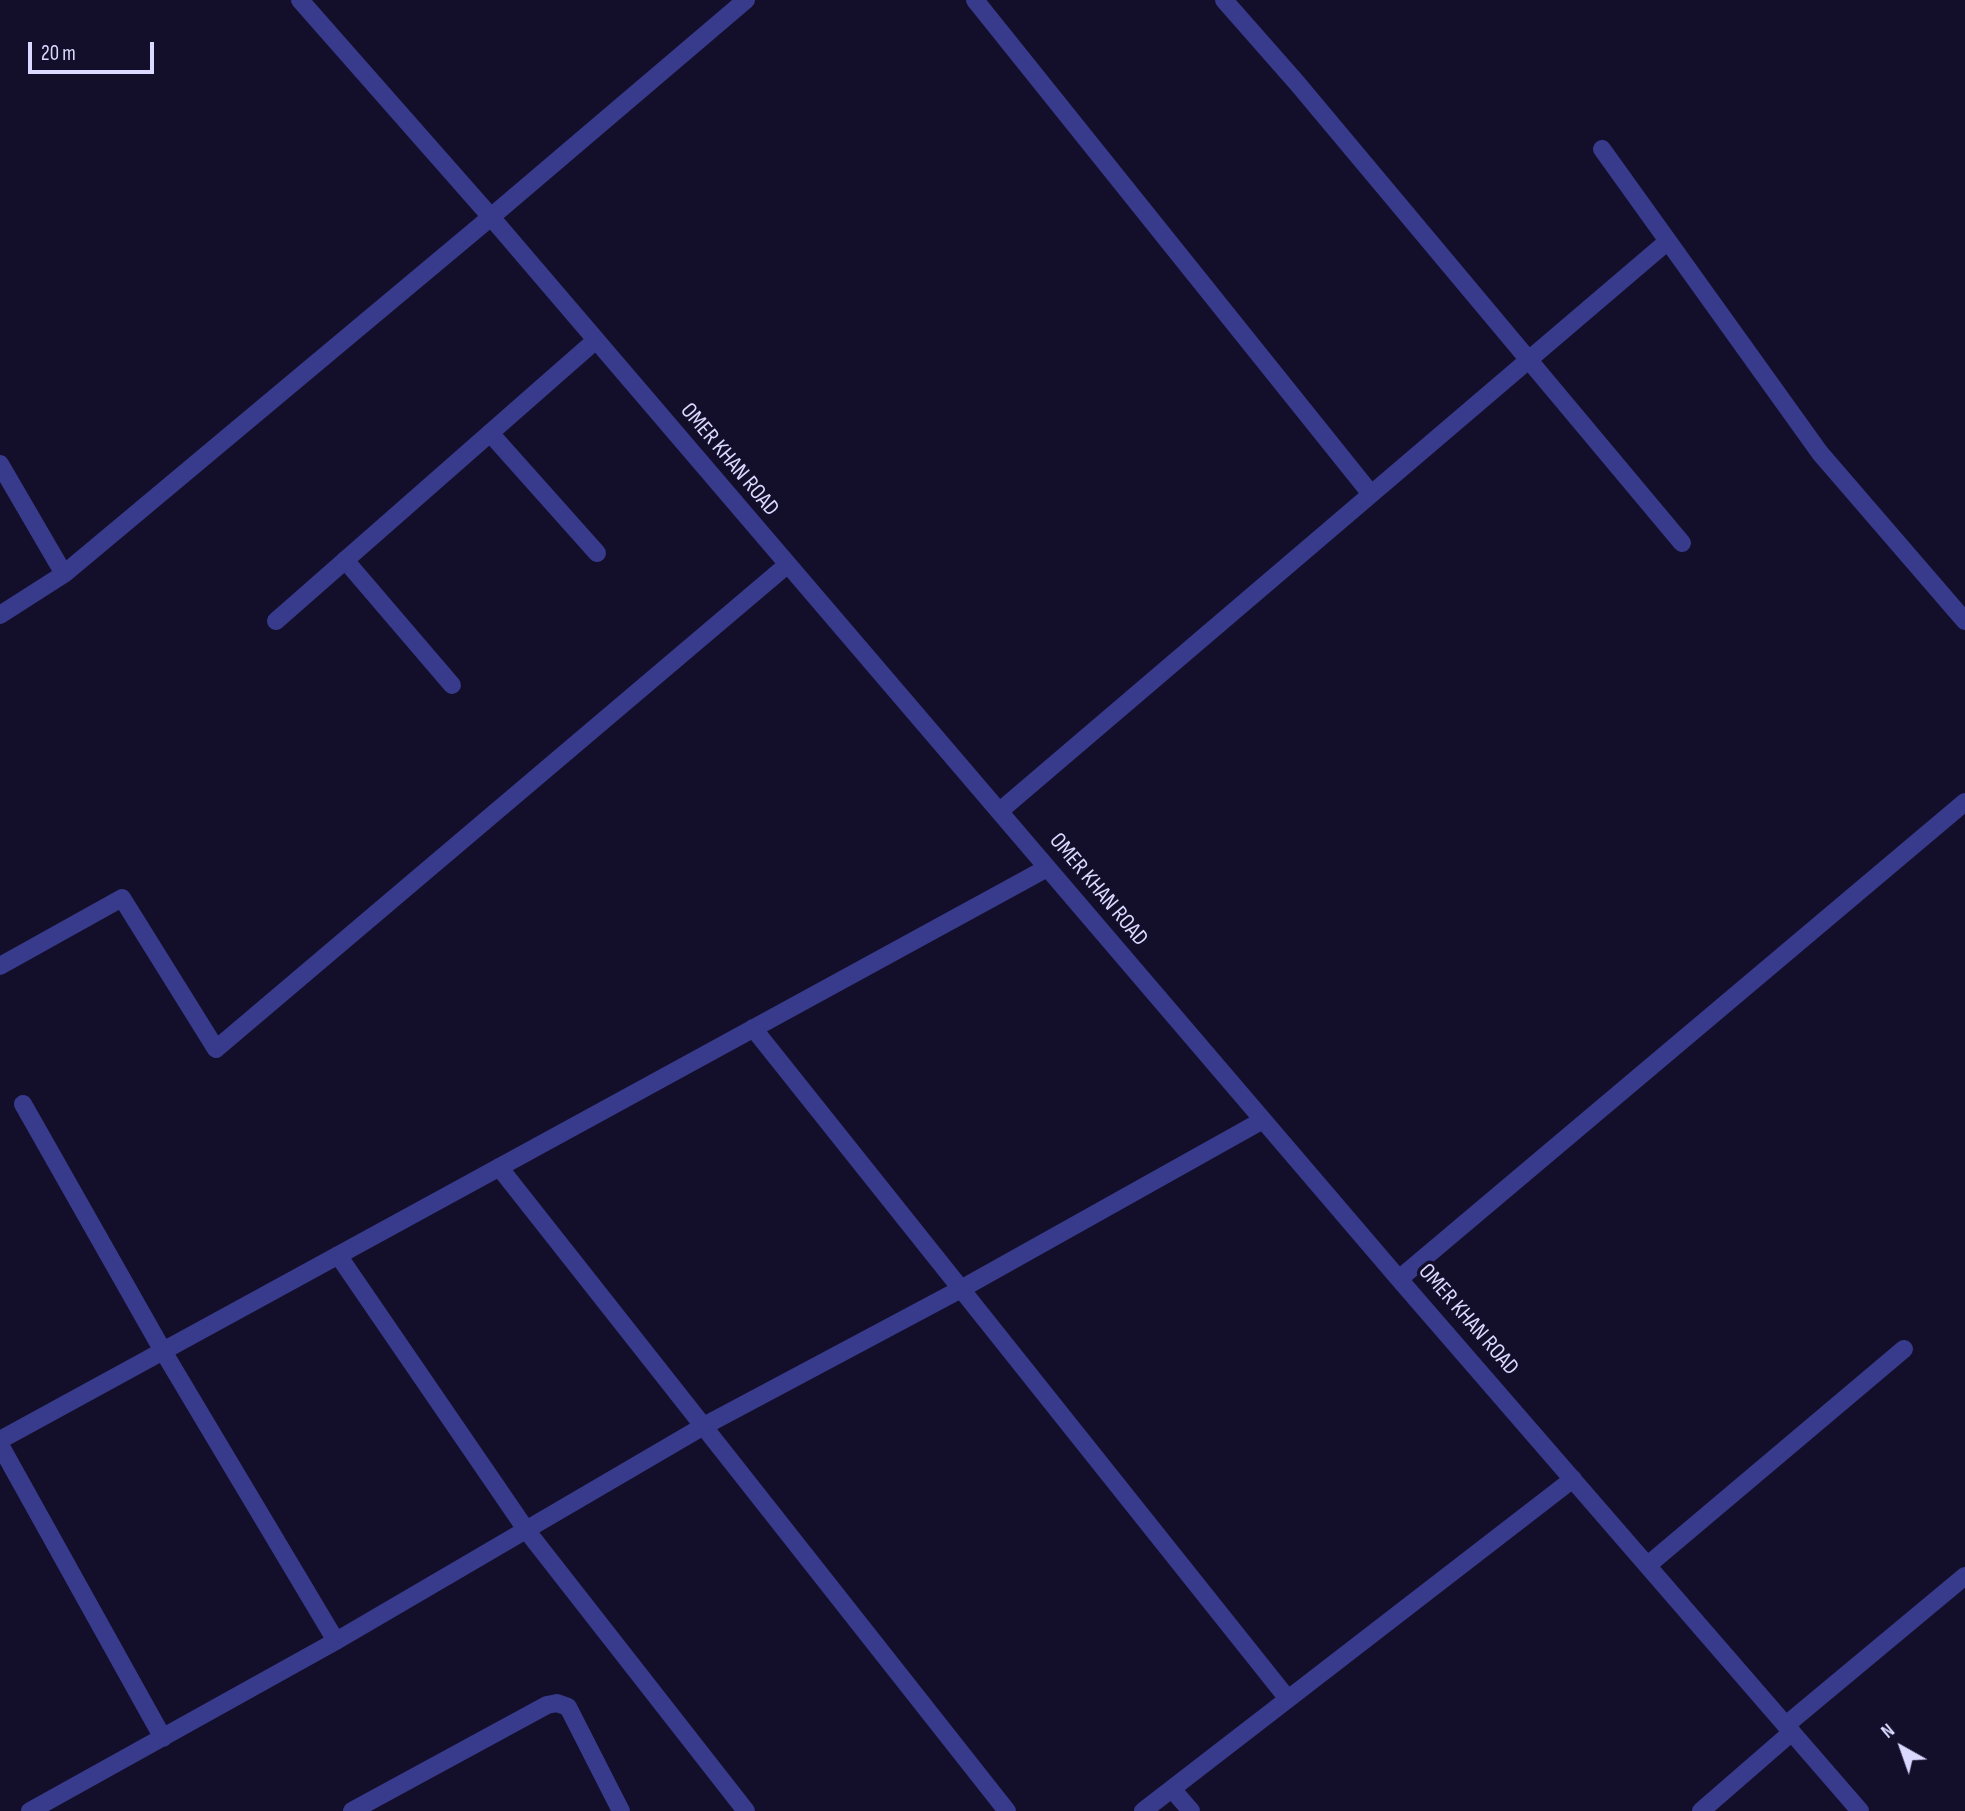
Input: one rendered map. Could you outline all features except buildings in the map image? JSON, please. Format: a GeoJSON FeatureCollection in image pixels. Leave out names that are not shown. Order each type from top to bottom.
{"type":"FeatureCollection","features":[{"type":"Feature","properties":{"kind":"street","name":"OMER KHAN ROAD"},"geometry":{"type":"LineString","coordinates":[[300,0],[1001,810],[1046,868],[1860,1811]]}},
{"type":"Feature","properties":{"kind":"street"},"geometry":{"type":"LineString","coordinates":[[0,615],[64,574],[491,218],[746,0]]}},
{"type":"Feature","properties":{"kind":"street"},"geometry":{"type":"LineString","coordinates":[[975,0],[1371,494]]}},
{"type":"Feature","properties":{"kind":"street"},"geometry":{"type":"LineString","coordinates":[[1224,0],[1297,83],[1682,543]]}},
{"type":"Feature","properties":{"kind":"street"},"geometry":{"type":"LineString","coordinates":[[1602,149],[1820,453],[1965,621]]}},
{"type":"Feature","properties":{"kind":"street"},"geometry":{"type":"LineString","coordinates":[[1001,810],[1668,241]]}},
{"type":"Feature","properties":{"kind":"street"},"geometry":{"type":"LineString","coordinates":[[276,621],[596,340]]}},
{"type":"Feature","properties":{"kind":"street"},"geometry":{"type":"LineString","coordinates":[[490,433],[597,553]]}},
{"type":"Feature","properties":{"kind":"street"},"geometry":{"type":"LineString","coordinates":[[0,464],[64,574]]}},
{"type":"Feature","properties":{"kind":"street"},"geometry":{"type":"LineString","coordinates":[[345,560],[452,685]]}},
{"type":"Feature","properties":{"kind":"street"},"geometry":{"type":"LineString","coordinates":[[0,966],[122,898],[216,1049],[787,565]]}},
{"type":"Feature","properties":{"kind":"street"},"geometry":{"type":"LineString","coordinates":[[1399,1279],[1965,802]]}},
{"type":"Feature","properties":{"kind":"street"},"geometry":{"type":"LineString","coordinates":[[163,1738],[0,1443],[163,1351],[1046,868]]}},
{"type":"Feature","properties":{"kind":"street"},"geometry":{"type":"LineString","coordinates":[[753,1028],[1288,1699]]}},
{"type":"Feature","properties":{"kind":"street"},"geometry":{"type":"LineString","coordinates":[[23,1104],[163,1351],[336,1641]]}},
{"type":"Feature","properties":{"kind":"street"},"geometry":{"type":"LineString","coordinates":[[30,1811],[336,1641],[702,1427],[961,1290],[1263,1120]]}},
{"type":"Feature","properties":{"kind":"street"},"geometry":{"type":"LineString","coordinates":[[499,1167],[1007,1811]]}},
{"type":"Feature","properties":{"kind":"street"},"geometry":{"type":"LineString","coordinates":[[338,1255],[527,1531],[746,1811]]}},
{"type":"Feature","properties":{"kind":"street"},"geometry":{"type":"LineString","coordinates":[[1648,1566],[1904,1349]]}},
{"type":"Feature","properties":{"kind":"street"},"geometry":{"type":"LineString","coordinates":[[1143,1811],[1573,1479]]}},
{"type":"Feature","properties":{"kind":"street"},"geometry":{"type":"LineString","coordinates":[[1701,1811],[1789,1728],[1965,1576]]}},
{"type":"Feature","properties":{"kind":"street"},"geometry":{"type":"LineString","coordinates":[[352,1811],[547,1704],[557,1703],[568,1707],[621,1811]]}},
{"type":"Feature","properties":{"kind":"street"},"geometry":{"type":"LineString","coordinates":[[1172,1788],[1191,1811]]}}]}
